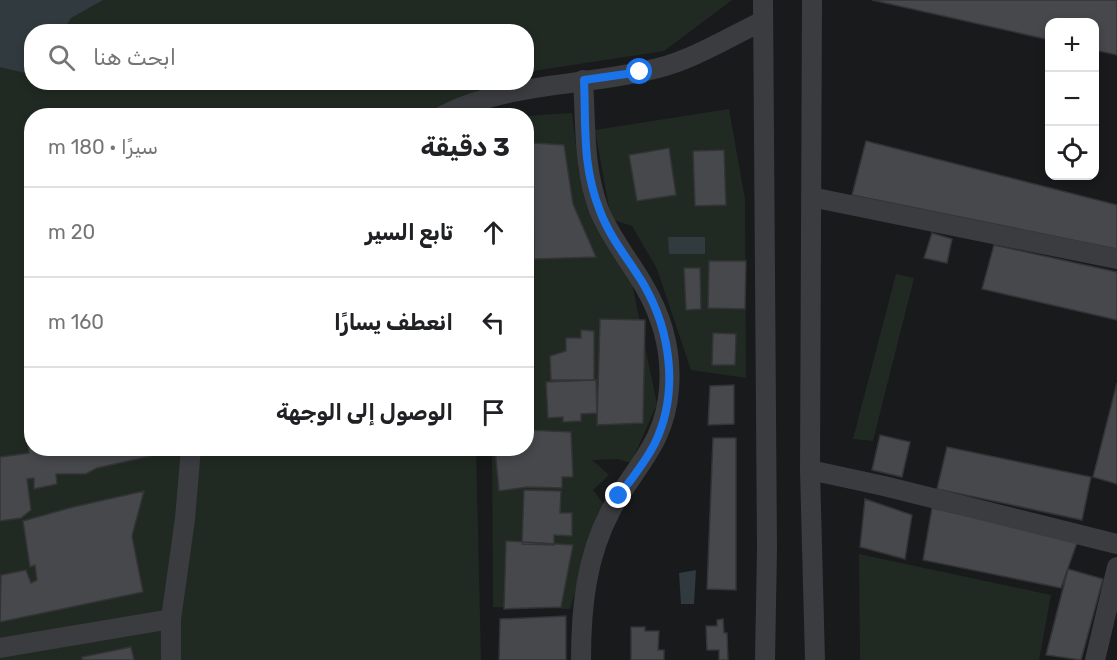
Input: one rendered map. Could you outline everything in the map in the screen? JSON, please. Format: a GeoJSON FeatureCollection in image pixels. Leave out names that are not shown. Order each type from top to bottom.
{"type":"FeatureCollection","features":[{"type":"Feature","properties":{"kind":"street"},"geometry":{"type":"LineString","coordinates":[[763,0],[767,490],[765,660]]}},
{"type":"Feature","properties":{"kind":"street"},"geometry":{"type":"LineString","coordinates":[[812,0],[810,470],[815,660]]}},
{"type":"Feature","properties":{"kind":"street"},"geometry":{"type":"LineString","coordinates":[[534,89],[657,69],[692,56],[763,21]]}},
{"type":"Feature","properties":{"kind":"street"},"geometry":{"type":"LineString","coordinates":[[580,660],[582,610],[592,561],[611,511],[655,443],[666,411],[669,376],[665,339],[657,313],[643,285],[604,221],[589,178],[584,80]]}},
{"type":"Feature","properties":{"kind":"street"},"geometry":{"type":"LineString","coordinates":[[457,108],[488,97],[528,90]]}},
{"type":"Feature","properties":{"kind":"street"},"geometry":{"type":"LineString","coordinates":[[811,197],[1117,259]]}},
{"type":"Feature","properties":{"kind":"street"},"geometry":{"type":"LineString","coordinates":[[171,660],[171,619],[185,519],[190,456]]}},
{"type":"Feature","properties":{"kind":"street"},"geometry":{"type":"LineString","coordinates":[[810,470],[1117,544]]}},
{"type":"Feature","properties":{"kind":"street"},"geometry":{"type":"LineString","coordinates":[[1095,660],[1117,567]]}},
{"type":"Feature","properties":{"kind":"street"},"geometry":{"type":"LineString","coordinates":[[0,648],[171,619]]}},
{"type":"Feature","properties":{"kind":"shaded area"},"geometry":{"type":"Polygon","coordinates":[[[0,0],[732,0],[664,51],[534,71],[534,24],[24,24],[24,90],[476,90],[476,108],[24,108],[24,456],[476,456],[481,660],[0,660],[0,0]]]}},
{"type":"Feature","properties":{"kind":"shaded area"},"geometry":{"type":"Polygon","coordinates":[[[0,0],[103,0],[71,18],[67,24],[24,24],[24,73],[0,67],[0,0]]]}},
{"type":"Feature","properties":{"kind":"shaded area"},"geometry":{"type":"Polygon","coordinates":[[[729,109],[745,199],[746,378],[691,370],[657,269],[632,226],[611,219],[595,130],[729,109]]]}},
{"type":"Feature","properties":{"kind":"shaded area"},"geometry":{"type":"Polygon","coordinates":[[[572,113],[579,173],[630,274],[657,404],[631,463],[618,459],[592,460],[609,475],[593,490],[603,503],[570,609],[493,607],[492,456],[534,456],[534,116],[572,113]]]}},
{"type":"Feature","properties":{"kind":"shaded area"},"geometry":{"type":"Polygon","coordinates":[[[668,237],[705,237],[705,254],[669,254],[668,237]]]}},
{"type":"Feature","properties":{"kind":"shaded area"},"geometry":{"type":"Polygon","coordinates":[[[896,274],[914,278],[873,441],[853,439],[896,274]]]}},
{"type":"Feature","properties":{"kind":"shaded area"},"geometry":{"type":"Polygon","coordinates":[[[859,554],[1051,595],[1039,660],[860,660],[859,554]]]}},
{"type":"Feature","properties":{"kind":"shaded area"},"geometry":{"type":"Polygon","coordinates":[[[696,570],[694,604],[681,604],[679,573],[696,570]]]}},
{"type":"Feature","properties":{"kind":"building"},"geometry":{"type":"Polygon","coordinates":[[[872,0],[1117,0],[1117,55],[1099,51],[1099,18],[1045,18],[1045,39],[872,0]]]}},
{"type":"Feature","properties":{"kind":"building"},"geometry":{"type":"Polygon","coordinates":[[[866,141],[1117,205],[1117,249],[852,195],[866,141]]]}},
{"type":"Feature","properties":{"kind":"building"},"geometry":{"type":"Polygon","coordinates":[[[534,143],[564,145],[573,204],[596,257],[534,259],[534,143]]]}},
{"type":"Feature","properties":{"kind":"building"},"geometry":{"type":"Polygon","coordinates":[[[669,148],[676,195],[637,201],[629,155],[669,148]]]}},
{"type":"Feature","properties":{"kind":"building"},"geometry":{"type":"Polygon","coordinates":[[[724,150],[726,205],[695,206],[693,151],[724,150]]]}},
{"type":"Feature","properties":{"kind":"building"},"geometry":{"type":"Polygon","coordinates":[[[932,233],[952,239],[947,263],[924,258],[932,233]]]}},
{"type":"Feature","properties":{"kind":"building"},"geometry":{"type":"Polygon","coordinates":[[[994,245],[1117,272],[1117,320],[982,289],[994,245]]]}},
{"type":"Feature","properties":{"kind":"building"},"geometry":{"type":"Polygon","coordinates":[[[709,261],[746,261],[745,309],[708,308],[709,261]]]}},
{"type":"Feature","properties":{"kind":"building"},"geometry":{"type":"Polygon","coordinates":[[[684,268],[700,268],[701,309],[686,310],[684,268]]]}},
{"type":"Feature","properties":{"kind":"building"},"geometry":{"type":"Polygon","coordinates":[[[600,319],[645,320],[643,423],[597,425],[600,319]]]}},
{"type":"Feature","properties":{"kind":"building"},"geometry":{"type":"Polygon","coordinates":[[[581,330],[594,331],[594,380],[551,380],[550,356],[566,351],[566,338],[581,338],[581,330]]]}},
{"type":"Feature","properties":{"kind":"building"},"geometry":{"type":"Polygon","coordinates":[[[713,333],[736,334],[735,365],[712,365],[713,333]]]}},
{"type":"Feature","properties":{"kind":"building"},"geometry":{"type":"Polygon","coordinates":[[[596,380],[597,413],[581,414],[581,421],[563,422],[563,417],[548,418],[546,382],[596,380]]]}},
{"type":"Feature","properties":{"kind":"building"},"geometry":{"type":"Polygon","coordinates":[[[1117,383],[1117,484],[1093,477],[1117,383]]]}},
{"type":"Feature","properties":{"kind":"building"},"geometry":{"type":"Polygon","coordinates":[[[734,385],[734,424],[708,425],[710,386],[734,385]]]}},
{"type":"Feature","properties":{"kind":"building"},"geometry":{"type":"Polygon","coordinates":[[[534,430],[571,432],[573,477],[562,477],[562,488],[527,487],[499,491],[496,456],[534,456],[534,430]]]}},
{"type":"Feature","properties":{"kind":"building"},"geometry":{"type":"Polygon","coordinates":[[[880,435],[910,442],[902,477],[872,470],[880,435]]]}},
{"type":"Feature","properties":{"kind":"building"},"geometry":{"type":"Polygon","coordinates":[[[713,438],[736,438],[736,590],[707,589],[713,438]]]}},
{"type":"Feature","properties":{"kind":"building"},"geometry":{"type":"Polygon","coordinates":[[[947,447],[1091,477],[1082,520],[937,489],[947,447]]]}},
{"type":"Feature","properties":{"kind":"building"},"geometry":{"type":"Polygon","coordinates":[[[24,454],[24,456],[151,456],[97,468],[86,474],[56,474],[57,484],[34,489],[34,478],[27,479],[31,510],[21,518],[0,521],[0,457],[24,454]]]}},
{"type":"Feature","properties":{"kind":"building"},"geometry":{"type":"Polygon","coordinates":[[[524,490],[561,491],[560,513],[572,513],[572,536],[554,535],[554,545],[522,544],[524,490]]]}},
{"type":"Feature","properties":{"kind":"building"},"geometry":{"type":"Polygon","coordinates":[[[144,491],[132,536],[143,592],[0,622],[1,575],[26,570],[31,583],[37,580],[35,565],[30,567],[23,521],[144,491]]]}},
{"type":"Feature","properties":{"kind":"building"},"geometry":{"type":"Polygon","coordinates":[[[865,499],[912,515],[905,559],[860,547],[865,499]]]}},
{"type":"Feature","properties":{"kind":"building"},"geometry":{"type":"Polygon","coordinates":[[[932,508],[1078,540],[1061,588],[923,560],[932,508]]]}},
{"type":"Feature","properties":{"kind":"building"},"geometry":{"type":"Polygon","coordinates":[[[506,541],[573,545],[561,607],[504,609],[506,541]]]}},
{"type":"Feature","properties":{"kind":"building"},"geometry":{"type":"Polygon","coordinates":[[[1068,569],[1103,579],[1081,660],[1046,655],[1068,569]]]}},
{"type":"Feature","properties":{"kind":"building"},"geometry":{"type":"Polygon","coordinates":[[[566,616],[566,660],[499,660],[500,619],[566,616]]]}},
{"type":"Feature","properties":{"kind":"building"},"geometry":{"type":"Polygon","coordinates":[[[723,619],[724,633],[727,633],[728,660],[719,660],[719,650],[707,650],[706,626],[717,626],[717,620],[723,619]]]}},
{"type":"Feature","properties":{"kind":"building"},"geometry":{"type":"Polygon","coordinates":[[[631,627],[645,627],[645,631],[659,631],[658,650],[664,650],[664,660],[631,660],[631,627]]]}},
{"type":"Feature","properties":{"kind":"building"},"geometry":{"type":"Polygon","coordinates":[[[131,647],[134,660],[82,660],[82,657],[131,647]]]}},
{"type":"Feature","properties":{"kind":"route"},"geometry":{"type":"LineString","coordinates":[[619,496],[646,458],[659,433],[666,411],[669,388],[668,354],[662,326],[651,299],[604,221],[589,178],[584,80],[640,72]]}}]}
